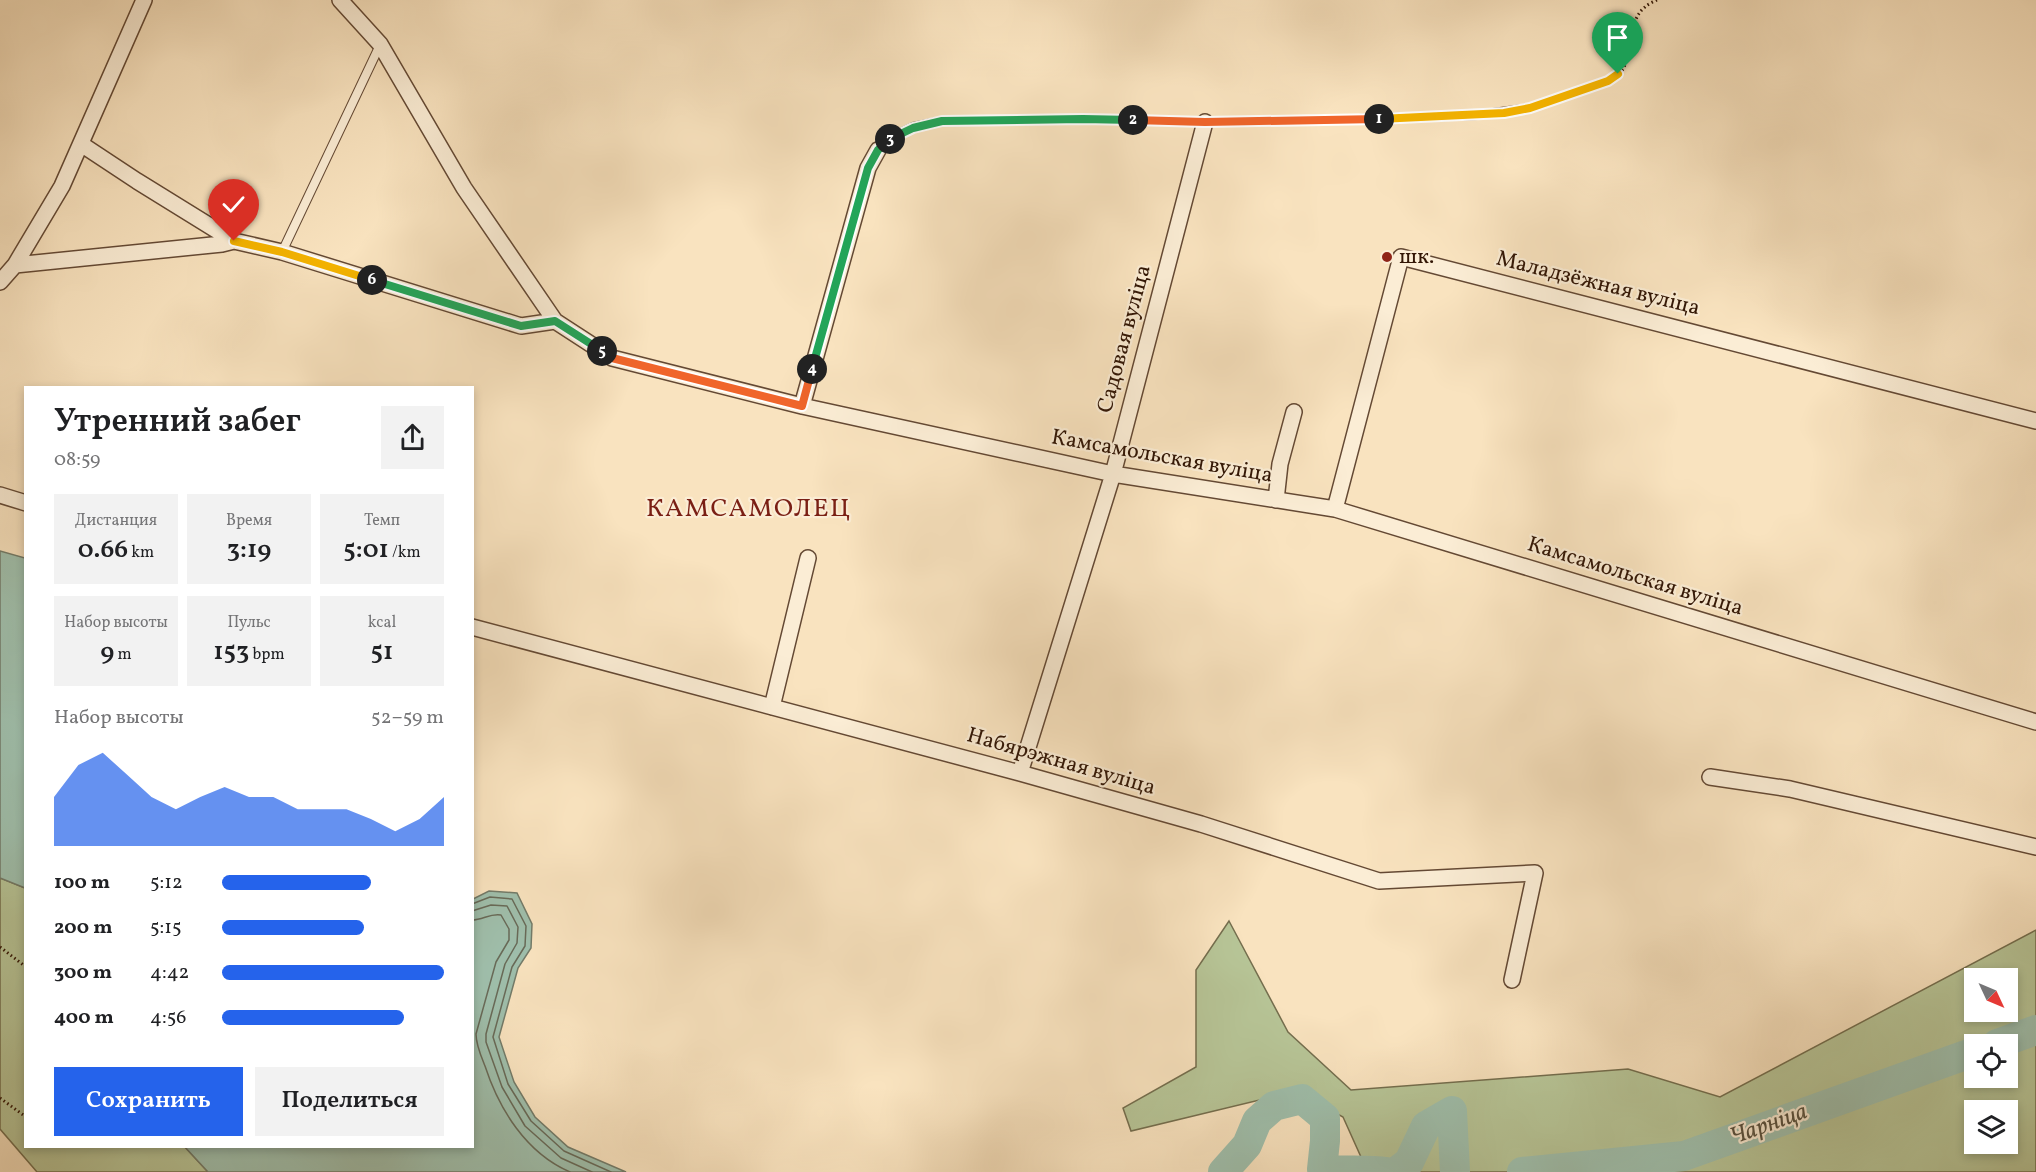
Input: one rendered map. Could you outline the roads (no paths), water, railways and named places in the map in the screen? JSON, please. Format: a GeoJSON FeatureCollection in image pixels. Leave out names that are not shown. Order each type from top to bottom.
{"type":"FeatureCollection","features":[{"type":"Feature","properties":{"kind":"street"},"geometry":{"type":"LineString","coordinates":[[0,282],[15,265],[62,186],[144,0]]}},
{"type":"Feature","properties":{"kind":"street"},"geometry":{"type":"LineString","coordinates":[[81,144],[234,241],[282,252],[521,326],[555,321],[464,188],[380,44],[340,0]]}},
{"type":"Feature","properties":{"kind":"street","name":"Садовая вуліца"},"geometry":{"type":"LineString","coordinates":[[1020,773],[1113,474],[1205,122]]}},
{"type":"Feature","properties":{"kind":"street"},"geometry":{"type":"LineString","coordinates":[[802,406],[868,168],[878,150]]}},
{"type":"Feature","properties":{"kind":"street"},"geometry":{"type":"LineString","coordinates":[[15,265],[234,241]]}},
{"type":"Feature","properties":{"kind":"street","name":"Маладзёжная вуліца"},"geometry":{"type":"LineString","coordinates":[[1335,509],[1401,257],[2036,421]]}},
{"type":"Feature","properties":{"kind":"street","name":"Камсамольская вуліца"},"geometry":{"type":"LineString","coordinates":[[555,321],[612,358],[802,406],[1113,474],[1335,509],[2036,722]]}},
{"type":"Feature","properties":{"kind":"street"},"geometry":{"type":"LineString","coordinates":[[1276,500],[1280,464],[1294,412]]}},
{"type":"Feature","properties":{"kind":"street"},"geometry":{"type":"LineString","coordinates":[[0,495],[24,502]]}},
{"type":"Feature","properties":{"kind":"street"},"geometry":{"type":"LineString","coordinates":[[772,707],[808,558]]}},
{"type":"Feature","properties":{"kind":"street","name":"Набярэжная вуліца"},"geometry":{"type":"LineString","coordinates":[[474,628],[1020,773],[1201,824],[1379,881],[1534,873],[1512,980]]}},
{"type":"Feature","properties":{"kind":"street"},"geometry":{"type":"LineString","coordinates":[[1710,777],[1790,789],[2036,847]]}},
{"type":"Feature","properties":{"kind":"lane"},"geometry":{"type":"LineString","coordinates":[[282,252],[380,44]]}},
{"type":"Feature","properties":{"kind":"lane"},"geometry":{"type":"LineString","coordinates":[[878,150],[894,136],[913,128],[942,121],[1083,119],[1205,122],[1478,116],[1530,108]]}},
{"type":"Feature","properties":{"kind":"water"},"geometry":{"type":"Polygon","coordinates":[[[0,551],[24,558],[24,888],[0,878],[0,551]]]}},
{"type":"Feature","properties":{"kind":"water"},"geometry":{"type":"Polygon","coordinates":[[[489,891],[517,893],[532,924],[531,948],[518,968],[499,1037],[514,1082],[535,1117],[568,1147],[626,1172],[208,1172],[186,1148],[474,1148],[474,898],[489,891]]]}},
{"type":"Feature","properties":{"kind":"waterway","name":"Чарніца"},"geometry":{"type":"LineString","coordinates":[[2018,1036],[2036,1030]]}},
{"type":"Feature","properties":{"kind":"waterway","name":"Чарніца"},"geometry":{"type":"LineString","coordinates":[[1522,1172],[1684,1156],[1964,1056]]}},
{"type":"Feature","properties":{"kind":"waterway","name":"Чарніца"},"geometry":{"type":"LineString","coordinates":[[1223,1172],[1247,1145],[1257,1121],[1274,1106],[1302,1099],[1325,1118],[1322,1169],[1387,1172]]}},
{"type":"Feature","properties":{"kind":"waterway","name":"Чарніца"},"geometry":{"type":"LineString","coordinates":[[1396,1172],[1409,1162],[1426,1126],[1452,1111],[1455,1172]]}},
{"type":"Feature","properties":{"kind":"place","name":"шк."},"geometry":{"type":"Point","coordinates":[1387,257]}},
{"type":"Feature","properties":{"kind":"district","name":"КАМСАМОЛЕЦ"},"geometry":{"type":"Point","coordinates":[749,509]}}]}
